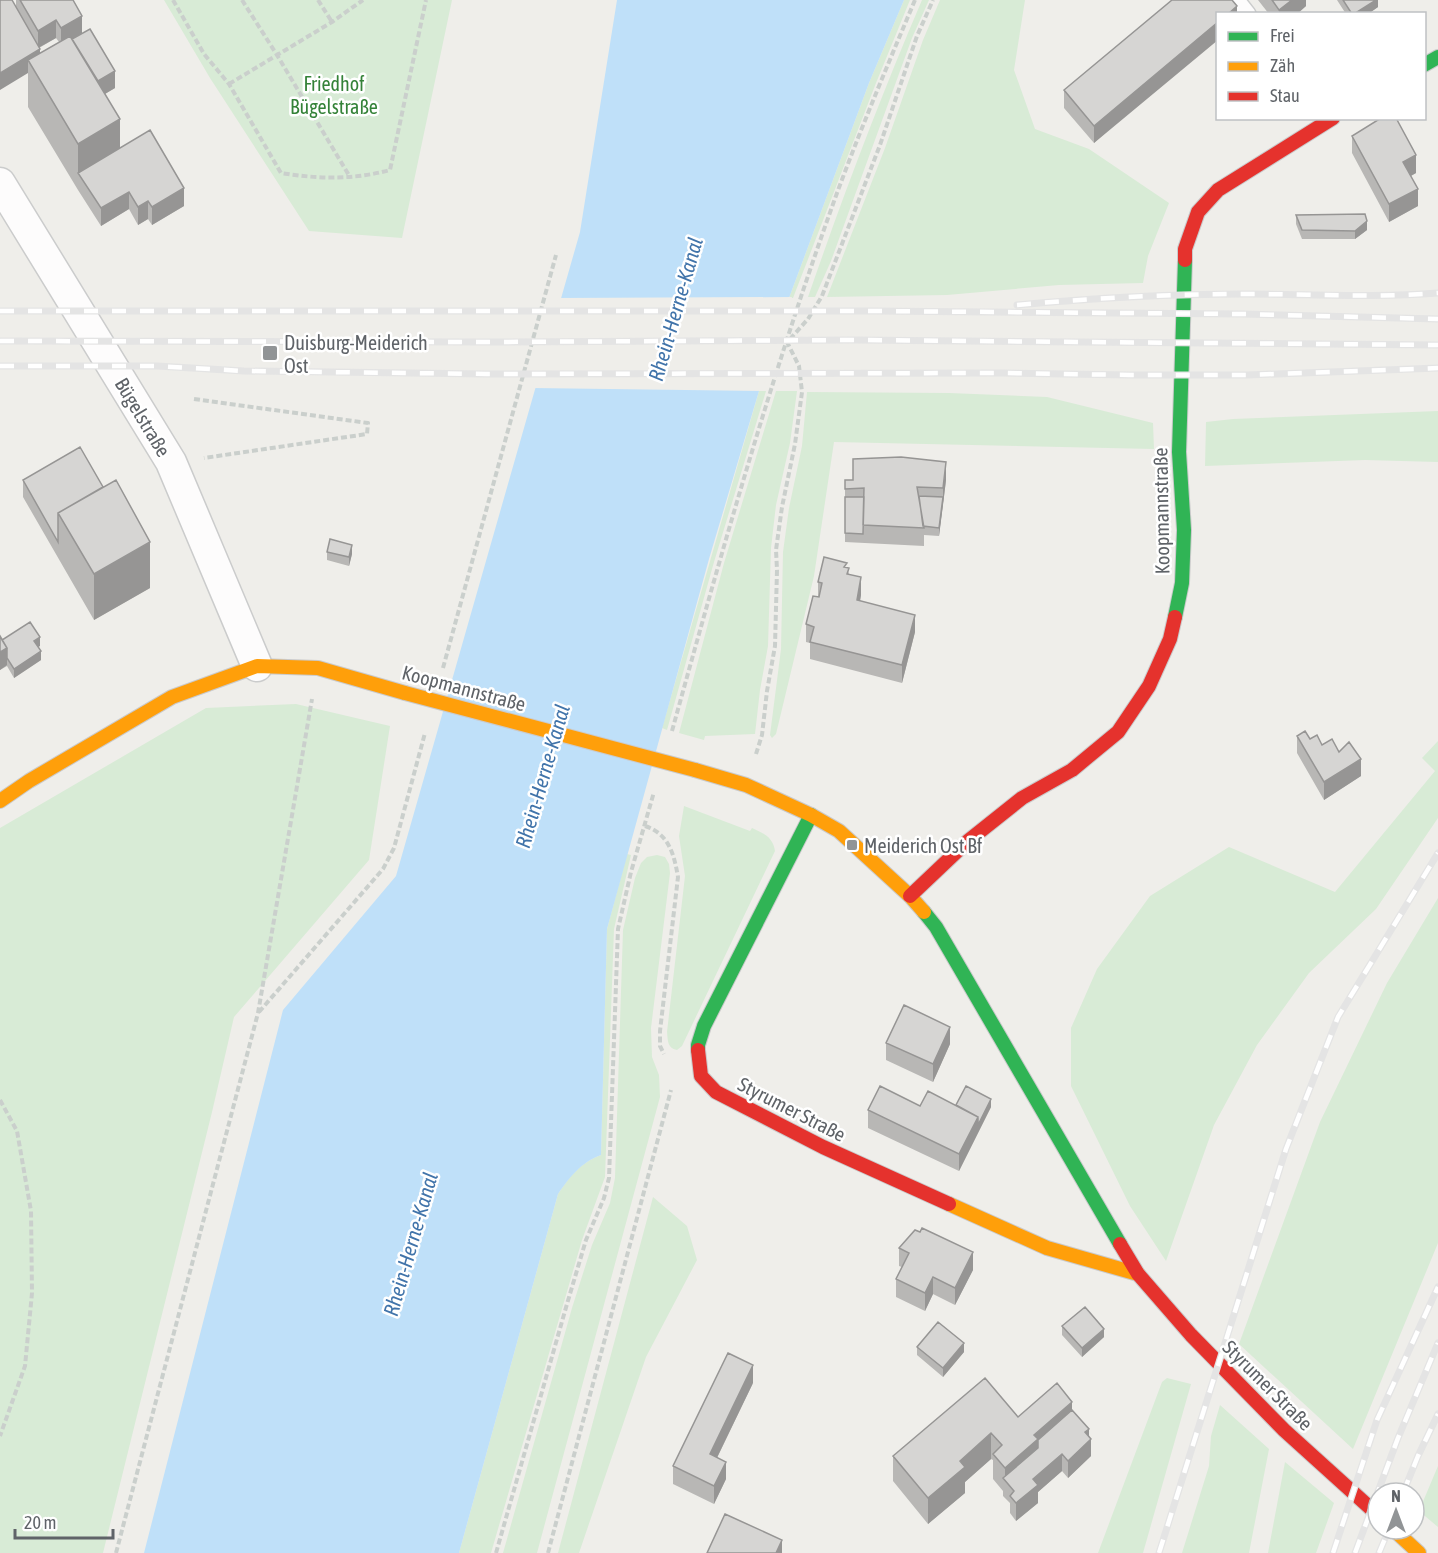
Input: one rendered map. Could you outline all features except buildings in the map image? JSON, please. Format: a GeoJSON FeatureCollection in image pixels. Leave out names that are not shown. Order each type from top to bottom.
{"type":"FeatureCollection","features":[{"type":"Feature","properties":{"kind":"street","name":"Koopmannstraße"},"geometry":{"type":"LineString","coordinates":[[910,896],[968,841],[1022,798],[1072,770],[1118,732],[1149,686],[1170,639],[1182,583],[1184,530],[1179,452],[1185,249],[1198,212],[1218,190],[1314,124]]}},
{"type":"Feature","properties":{"kind":"street","name":"Bügelstraße"},"geometry":{"type":"LineString","coordinates":[[0,183],[171,462],[257,666]]}},
{"type":"Feature","properties":{"kind":"street","name":"Koopmannstraße"},"geometry":{"type":"LineString","coordinates":[[0,801],[29,781],[172,697],[257,666],[318,668],[746,785],[812,814],[839,831],[910,896],[936,927]]}},
{"type":"Feature","properties":{"kind":"street"},"geometry":{"type":"LineString","coordinates":[[699,1064],[698,1045],[704,1026],[812,814]]}},
{"type":"Feature","properties":{"kind":"street","name":"Styrumer Straße"},"geometry":{"type":"LineString","coordinates":[[936,927],[1138,1274],[1191,1335],[1284,1430],[1366,1504]]}},
{"type":"Feature","properties":{"kind":"street","name":"Styrumer Straße"},"geometry":{"type":"LineString","coordinates":[[699,1064],[701,1076],[716,1092],[823,1147],[1047,1248],[1138,1274]]}},
{"type":"Feature","properties":{"kind":"street"},"geometry":{"type":"LineString","coordinates":[[1406,1541],[1419,1553]]}},
{"type":"Feature","properties":{"kind":"lane"},"geometry":{"type":"LineString","coordinates":[[1237,0],[1246,12]]}},
{"type":"Feature","properties":{"kind":"path"},"geometry":{"type":"LineString","coordinates":[[173,0],[204,54],[229,84],[280,173],[304,177],[364,177],[390,170],[426,0]]}},
{"type":"Feature","properties":{"kind":"path"},"geometry":{"type":"LineString","coordinates":[[242,0],[278,55],[350,177]]}},
{"type":"Feature","properties":{"kind":"path"},"geometry":{"type":"LineString","coordinates":[[318,0],[332,22]]}},
{"type":"Feature","properties":{"kind":"path"},"geometry":{"type":"LineString","coordinates":[[229,84],[332,22],[363,0]]}},
{"type":"Feature","properties":{"kind":"path"},"geometry":{"type":"LineString","coordinates":[[669,742],[719,562],[787,342],[837,193],[915,0]]}},
{"type":"Feature","properties":{"kind":"path"},"geometry":{"type":"LineString","coordinates":[[787,342],[808,320],[822,296],[880,145],[917,36],[933,0]]}},
{"type":"Feature","properties":{"kind":"path"},"geometry":{"type":"LineString","coordinates":[[441,677],[556,255]]}},
{"type":"Feature","properties":{"kind":"path"},"geometry":{"type":"LineString","coordinates":[[746,785],[762,735],[766,691],[775,646],[776,550],[802,392],[799,366],[787,342]]}},
{"type":"Feature","properties":{"kind":"path"},"geometry":{"type":"LineString","coordinates":[[171,462],[367,434],[368,423],[194,399]]}},
{"type":"Feature","properties":{"kind":"path"},"geometry":{"type":"LineString","coordinates":[[116,1553],[258,1012],[318,668]]}},
{"type":"Feature","properties":{"kind":"path"},"geometry":{"type":"LineString","coordinates":[[258,1012],[383,868],[394,848],[428,722]]}},
{"type":"Feature","properties":{"kind":"path"},"geometry":{"type":"LineString","coordinates":[[496,1553],[586,1240],[604,1198],[609,1178],[618,928],[657,784]]}},
{"type":"Feature","properties":{"kind":"path"},"geometry":{"type":"LineString","coordinates":[[548,1553],[670,1096],[674,1071],[660,1046],[660,1031],[678,877],[675,859],[667,840],[657,830],[645,826]]}},
{"type":"Feature","properties":{"kind":"path"},"geometry":{"type":"LineString","coordinates":[[674,1071],[699,1064]]}},
{"type":"Feature","properties":{"kind":"path"},"geometry":{"type":"LineString","coordinates":[[0,1100],[17,1131],[31,1211],[32,1293],[26,1366],[0,1436]]}},
{"type":"Feature","properties":{"kind":"green space","name":"Friedhof Bügelstraße"},"geometry":{"type":"Polygon","coordinates":[[[164,0],[452,0],[402,238],[309,231],[210,78],[164,0]]]}},
{"type":"Feature","properties":{"kind":"green space"},"geometry":{"type":"Polygon","coordinates":[[[904,0],[910,0],[793,298],[789,298],[869,83],[904,0]]]}},
{"type":"Feature","properties":{"kind":"green space"},"geometry":{"type":"Polygon","coordinates":[[[922,0],[929,0],[912,38],[831,261],[815,297],[808,297],[862,147],[922,0]]]}},
{"type":"Feature","properties":{"kind":"green space"},"geometry":{"type":"Polygon","coordinates":[[[940,0],[1025,0],[1014,70],[1035,129],[1089,149],[1169,203],[1148,256],[1143,283],[1059,285],[947,295],[827,297],[940,0]]]}},
{"type":"Feature","properties":{"kind":"green space"},"geometry":{"type":"Polygon","coordinates":[[[759,391],[766,391],[714,562],[667,730],[662,728],[759,391]]]}},
{"type":"Feature","properties":{"kind":"green space"},"geometry":{"type":"Polygon","coordinates":[[[776,391],[797,391],[790,443],[776,505],[771,548],[768,646],[755,734],[705,736],[704,740],[679,733],[724,563],[776,391]]]}},
{"type":"Feature","properties":{"kind":"green space"},"geometry":{"type":"Polygon","coordinates":[[[807,392],[949,393],[1047,397],[1153,423],[1154,449],[834,442],[814,576],[776,734],[772,738],[770,735],[781,649],[783,552],[789,508],[802,446],[807,392]]]}},
{"type":"Feature","properties":{"kind":"green space"},"geometry":{"type":"Polygon","coordinates":[[[1438,411],[1438,462],[1365,460],[1205,466],[1206,422],[1438,411]]]}},
{"type":"Feature","properties":{"kind":"green space"},"geometry":{"type":"Polygon","coordinates":[[[296,704],[390,726],[369,860],[234,1017],[103,1553],[0,1553],[0,828],[206,708],[296,704]]]}},
{"type":"Feature","properties":{"kind":"green space"},"geometry":{"type":"Polygon","coordinates":[[[1438,741],[1438,818],[1376,909],[1309,973],[1257,1045],[1214,1125],[1166,1261],[1130,1206],[1071,1086],[1071,1028],[1097,969],[1150,896],[1229,847],[1335,892],[1435,771],[1422,758],[1438,741]]]}},
{"type":"Feature","properties":{"kind":"green space"},"geometry":{"type":"Polygon","coordinates":[[[684,806],[750,831],[752,828],[770,839],[775,851],[682,1046],[677,1050],[670,1046],[667,1032],[685,876],[679,836],[684,806]]]}},
{"type":"Feature","properties":{"kind":"green space"},"geometry":{"type":"Polygon","coordinates":[[[627,854],[631,855],[614,929],[605,1177],[582,1240],[491,1553],[459,1553],[558,1194],[576,1171],[601,1155],[607,929],[627,854]]]}},
{"type":"Feature","properties":{"kind":"green space"},"geometry":{"type":"Polygon","coordinates":[[[657,855],[665,857],[670,873],[651,1028],[652,1057],[659,1075],[660,1097],[537,1553],[503,1553],[572,1308],[592,1245],[610,1203],[615,1178],[623,930],[635,878],[641,863],[647,857],[657,855]]]}},
{"type":"Feature","properties":{"kind":"green space"},"geometry":{"type":"Polygon","coordinates":[[[1438,898],[1438,1243],[1353,1449],[1239,1344],[1320,1122],[1387,983],[1438,898]]]}},
{"type":"Feature","properties":{"kind":"green space"},"geometry":{"type":"Polygon","coordinates":[[[653,1197],[687,1226],[697,1260],[646,1357],[579,1553],[558,1553],[653,1197]]]}},
{"type":"Feature","properties":{"kind":"green space"},"geometry":{"type":"Polygon","coordinates":[[[1167,1378],[1191,1384],[1143,1553],[1098,1553],[1162,1382],[1167,1378]]]}},
{"type":"Feature","properties":{"kind":"green space"},"geometry":{"type":"Polygon","coordinates":[[[1220,1405],[1269,1449],[1249,1553],[1182,1553],[1209,1466],[1211,1436],[1220,1405]]]}},
{"type":"Feature","properties":{"kind":"green space"},"geometry":{"type":"Polygon","coordinates":[[[1285,1462],[1334,1503],[1316,1553],[1268,1553],[1285,1462]]]}},
{"type":"Feature","properties":{"kind":"green space"},"geometry":{"type":"Polygon","coordinates":[[[1438,1466],[1438,1527],[1426,1517],[1426,1494],[1438,1466]]]}},
{"type":"Feature","properties":{"kind":"water","name":"Rhein-Herne-Kanal"},"geometry":{"type":"Polygon","coordinates":[[[617,0],[904,0],[869,83],[789,298],[759,391],[709,559],[607,929],[601,1155],[581,1166],[558,1194],[459,1553],[144,1553],[283,1010],[396,876],[580,232],[617,0]]]}},
{"type":"Feature","properties":{"kind":"pier"},"geometry":{"type":"Polygon","coordinates":[[[792,297],[762,391],[532,388],[558,298],[792,297]]]}},
{"type":"Feature","properties":{"kind":"railway"},"geometry":{"type":"LineString","coordinates":[[1017,305],[1103,298],[1188,295],[1366,296],[1438,293]]}},
{"type":"Feature","properties":{"kind":"railway"},"geometry":{"type":"LineString","coordinates":[[0,311],[873,311],[1242,314],[1438,319]]}},
{"type":"Feature","properties":{"kind":"railway"},"geometry":{"type":"LineString","coordinates":[[0,341],[855,340],[1438,345]]}},
{"type":"Feature","properties":{"kind":"railway"},"geometry":{"type":"LineString","coordinates":[[0,366],[157,366],[244,371],[486,374],[1002,373],[1130,375],[1247,375],[1438,368]]}},
{"type":"Feature","properties":{"kind":"railway"},"geometry":{"type":"LineString","coordinates":[[1159,1553],[1286,1149],[1338,1017],[1438,853]]}},
{"type":"Feature","properties":{"kind":"railway"},"geometry":{"type":"LineString","coordinates":[[1333,1553],[1377,1420],[1438,1287]]}},
{"type":"Feature","properties":{"kind":"railway"},"geometry":{"type":"LineString","coordinates":[[1355,1553],[1398,1438],[1438,1343]]}},
{"type":"Feature","properties":{"kind":"railway"},"geometry":{"type":"LineString","coordinates":[[1408,1481],[1438,1414]]}},
{"type":"Feature","properties":{"kind":"railway"},"geometry":{"type":"LineString","coordinates":[[1379,1553],[1384,1541]]}},
{"type":"Feature","properties":{"kind":"traffic: fast"},"geometry":{"type":"LineString","coordinates":[[1426,64],[1438,57]]}},
{"type":"Feature","properties":{"kind":"traffic: fast"},"geometry":{"type":"LineString","coordinates":[[1175,617],[1182,583],[1184,530],[1179,452],[1185,260]]}},
{"type":"Feature","properties":{"kind":"traffic: fast"},"geometry":{"type":"LineString","coordinates":[[698,1050],[704,1026],[811,815]]}},
{"type":"Feature","properties":{"kind":"traffic: fast"},"geometry":{"type":"LineString","coordinates":[[924,912],[936,927],[1120,1244]]}},
{"type":"Feature","properties":{"kind":"traffic: slow"},"geometry":{"type":"LineString","coordinates":[[0,801],[29,781],[172,697],[257,666],[318,668],[405,693]]}},
{"type":"Feature","properties":{"kind":"traffic: slow"},"geometry":{"type":"LineString","coordinates":[[405,693],[695,770]]}},
{"type":"Feature","properties":{"kind":"traffic: slow"},"geometry":{"type":"LineString","coordinates":[[695,770],[746,785],[811,815],[839,831],[910,896],[924,912]]}},
{"type":"Feature","properties":{"kind":"traffic: slow"},"geometry":{"type":"LineString","coordinates":[[949,1204],[1047,1248],[1138,1274]]}},
{"type":"Feature","properties":{"kind":"traffic: slow"},"geometry":{"type":"LineString","coordinates":[[1406,1541],[1419,1553]]}},
{"type":"Feature","properties":{"kind":"traffic: jam"},"geometry":{"type":"LineString","coordinates":[[1185,260],[1185,249],[1198,212],[1218,190],[1330,120]]}},
{"type":"Feature","properties":{"kind":"traffic: jam"},"geometry":{"type":"LineString","coordinates":[[910,896],[968,841],[1022,798],[1072,770],[1118,732],[1149,686],[1170,639],[1175,617]]}},
{"type":"Feature","properties":{"kind":"traffic: jam"},"geometry":{"type":"LineString","coordinates":[[698,1050],[701,1076],[716,1092],[823,1147],[949,1204]]}},
{"type":"Feature","properties":{"kind":"traffic: jam"},"geometry":{"type":"LineString","coordinates":[[1120,1244],[1138,1274],[1191,1335],[1284,1430],[1366,1504]]}},
{"type":"Feature","properties":{"kind":"place","name":"Duisburg-Meiderich Ost"},"geometry":{"type":"Point","coordinates":[270,353]}},
{"type":"Feature","properties":{"kind":"place","name":"Meiderich Ost Bf"},"geometry":{"type":"Point","coordinates":[852,845]}}]}
